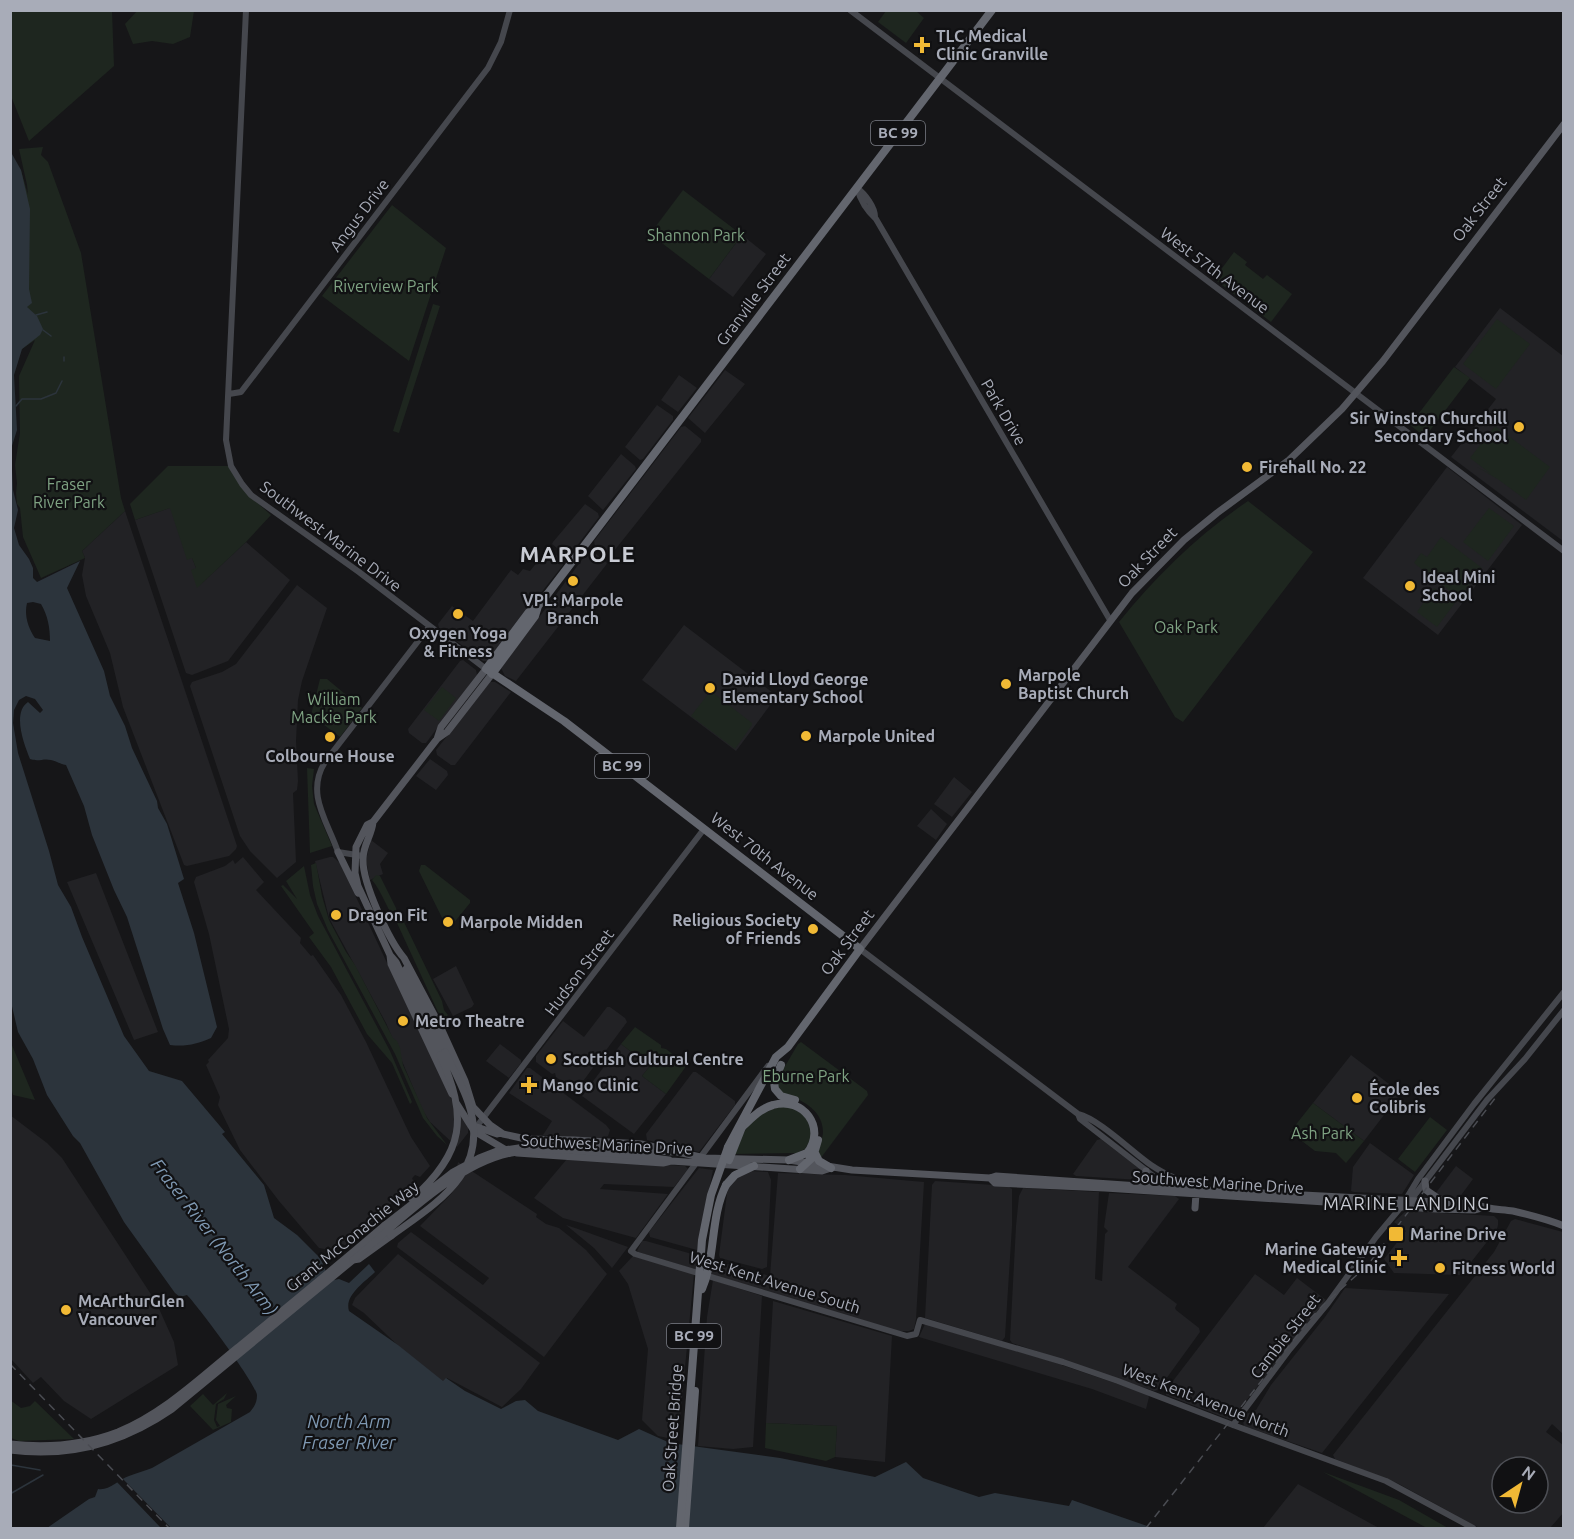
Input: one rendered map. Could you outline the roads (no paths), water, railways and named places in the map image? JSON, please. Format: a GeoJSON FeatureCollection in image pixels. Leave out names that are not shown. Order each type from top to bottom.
{"type":"FeatureCollection","features":[{"type":"Feature","properties":{"kind":"highway","name":"Granville Street"},"geometry":{"type":"LineString","coordinates":[[489,672],[529,612],[538,606],[992,10]]}},
{"type":"Feature","properties":{"kind":"highway","name":"West 70th Avenue"},"geometry":{"type":"LineString","coordinates":[[489,672],[550,711],[860,949]]}},
{"type":"Feature","properties":{"kind":"highway","name":"Oak Street"},"geometry":{"type":"LineString","coordinates":[[743,1124],[788,1047],[860,949]]}},
{"type":"Feature","properties":{"kind":"highway"},"geometry":{"type":"LineString","coordinates":[[779,1061],[774,1082],[778,1095],[803,1103],[814,1114],[820,1134],[815,1153],[803,1166]]}},
{"type":"Feature","properties":{"kind":"highway"},"geometry":{"type":"LineString","coordinates":[[743,1124],[764,1108],[774,1104],[790,1103],[803,1109],[814,1124],[815,1137],[807,1153],[789,1160]]}},
{"type":"Feature","properties":{"kind":"highway","name":"Oak Street Bridge"},"geometry":{"type":"LineString","coordinates":[[682,1528],[707,1241],[716,1196],[743,1124]]}},
{"type":"Feature","properties":{"kind":"highway","name":"Oak Street Bridge"},"geometry":{"type":"LineString","coordinates":[[682,1528],[702,1240],[711,1195],[719,1170],[743,1124]]}},
{"type":"Feature","properties":{"kind":"highway"},"geometry":{"type":"LineString","coordinates":[[815,1153],[819,1161],[831,1168]]}},
{"type":"Feature","properties":{"kind":"highway"},"geometry":{"type":"LineString","coordinates":[[702,1289],[709,1264],[718,1210],[726,1185],[737,1173],[750,1170],[754,1166]]}},
{"type":"Feature","properties":{"kind":"main road","name":"Oak Street"},"geometry":{"type":"LineString","coordinates":[[860,949],[1110,620],[1142,582],[1171,552],[1216,513],[1289,460],[1356,394],[1563,124]]}},
{"type":"Feature","properties":{"kind":"main road","name":"Granville Street"},"geometry":{"type":"LineString","coordinates":[[359,855],[362,834],[367,825],[373,822],[437,739],[441,727],[489,672]]}},
{"type":"Feature","properties":{"kind":"main road"},"geometry":{"type":"LineString","coordinates":[[338,852],[356,892],[364,899]]}},
{"type":"Feature","properties":{"kind":"main road","name":"Southwest Marine Drive"},"geometry":{"type":"LineString","coordinates":[[359,855],[355,873],[364,899],[394,953],[404,958],[423,993],[465,1081],[474,1107],[483,1119],[503,1134],[526,1139],[641,1144],[665,1148],[699,1160],[754,1166],[803,1166],[990,1178],[1004,1176],[1168,1188],[1408,1199],[1475,1204],[1482,1208]]}},
{"type":"Feature","properties":{"kind":"main road","name":"Southwest Marine Drive"},"geometry":{"type":"LineString","coordinates":[[359,855],[394,953],[391,964],[449,1088],[461,1111],[476,1129],[504,1149],[518,1154],[636,1161],[789,1160],[803,1166]]}},
{"type":"Feature","properties":{"kind":"main road"},"geometry":{"type":"LineString","coordinates":[[353,1260],[359,1259],[442,1199],[460,1179],[467,1164],[473,1137],[471,1112],[394,953]]}},
{"type":"Feature","properties":{"kind":"main road"},"geometry":{"type":"LineString","coordinates":[[385,1225],[438,1173],[454,1141],[458,1123],[457,1104],[442,1053]]}},
{"type":"Feature","properties":{"kind":"main road"},"geometry":{"type":"LineString","coordinates":[[476,1129],[503,1134]]}},
{"type":"Feature","properties":{"kind":"main road","name":"Grant McConachie Way"},"geometry":{"type":"LineString","coordinates":[[10,1444],[51,1446],[89,1444],[139,1422],[168,1404],[385,1225],[453,1172],[479,1158],[497,1151],[539,1145],[639,1153],[671,1161]]}},
{"type":"Feature","properties":{"kind":"main road","name":"Grant McConachie Way"},"geometry":{"type":"LineString","coordinates":[[10,1450],[52,1452],[120,1438],[141,1428],[172,1408],[448,1182],[482,1162],[510,1153],[531,1150],[673,1152]]}},
{"type":"Feature","properties":{"kind":"main road"},"geometry":{"type":"LineString","coordinates":[[1139,1185],[1145,1179],[1146,1171]]}},
{"type":"Feature","properties":{"kind":"main road","name":"Southwest Marine Drive"},"geometry":{"type":"LineString","coordinates":[[990,1178],[1002,1183],[1401,1207],[1474,1210],[1482,1208],[1514,1212],[1563,1226]]}},
{"type":"Feature","properties":{"kind":"main road"},"geometry":{"type":"LineString","coordinates":[[1425,1181],[1426,1190],[1444,1202]]}},
{"type":"Feature","properties":{"kind":"main road"},"geometry":{"type":"LineString","coordinates":[[1195,1208],[1196,1194]]}},
{"type":"Feature","properties":{"kind":"street","name":"Southwest Marine Drive"},"geometry":{"type":"LineString","coordinates":[[246,10],[226,440],[231,466],[243,486],[257,500],[359,572],[429,627]]}},
{"type":"Feature","properties":{"kind":"street","name":"Angus Drive"},"geometry":{"type":"LineString","coordinates":[[229,394],[241,392],[488,68],[501,42],[510,10]]}},
{"type":"Feature","properties":{"kind":"street","name":"West 57th Avenue"},"geometry":{"type":"LineString","coordinates":[[850,10],[1563,550]]}},
{"type":"Feature","properties":{"kind":"street","name":"Park Drive"},"geometry":{"type":"LineString","coordinates":[[857,188],[864,194],[875,217],[1110,620]]}},
{"type":"Feature","properties":{"kind":"street","name":"West 70th Avenue"},"geometry":{"type":"LineString","coordinates":[[429,627],[489,672]]}},
{"type":"Feature","properties":{"kind":"street"},"geometry":{"type":"LineString","coordinates":[[359,855],[338,852],[320,808],[316,787],[320,772],[429,627]]}},
{"type":"Feature","properties":{"kind":"street","name":"Hudson Street"},"geometry":{"type":"LineString","coordinates":[[476,1129],[704,829]]}},
{"type":"Feature","properties":{"kind":"street","name":"West 70th Avenue"},"geometry":{"type":"LineString","coordinates":[[860,949],[1078,1114],[1084,1115],[1106,1130],[1160,1172],[1178,1181],[1204,1189]]}},
{"type":"Feature","properties":{"kind":"street","name":"Cambie Street"},"geometry":{"type":"LineString","coordinates":[[1408,1199],[1474,1104],[1563,992]]}},
{"type":"Feature","properties":{"kind":"street","name":"Cambie Street"},"geometry":{"type":"LineString","coordinates":[[1233,1425],[1486,1100],[1525,1059],[1563,1010]]}},
{"type":"Feature","properties":{"kind":"street","name":"Oak Street"},"geometry":{"type":"LineString","coordinates":[[631,1251],[761,1074],[779,1061]]}},
{"type":"Feature","properties":{"kind":"street","name":"West 70th Avenue"},"geometry":{"type":"LineString","coordinates":[[1078,1114],[1080,1119],[1175,1193]]}},
{"type":"Feature","properties":{"kind":"street","name":"West Kent Avenue South"},"geometry":{"type":"LineString","coordinates":[[631,1251],[638,1256],[907,1336],[913,1336],[918,1331],[920,1320]]}},
{"type":"Feature","properties":{"kind":"street","name":"West Kent Avenue North"},"geometry":{"type":"LineString","coordinates":[[920,1320],[1063,1362],[1118,1381],[1386,1481],[1473,1528]]}},
{"type":"Feature","properties":{"kind":"water","name":"North Arm Fraser River"},"geometry":{"type":"Polygon","coordinates":[[[10,137],[12,154],[21,170],[30,209],[29,289],[32,303],[27,307],[37,316],[43,329],[40,335],[22,349],[14,375],[17,430],[11,449],[13,490],[18,510],[14,528],[19,545],[33,568],[33,578],[37,582],[80,561],[67,588],[104,671],[110,696],[125,726],[132,748],[167,824],[184,879],[178,883],[194,933],[217,1027],[211,1038],[181,1046],[170,1045],[127,917],[114,890],[92,835],[84,806],[66,765],[53,760],[30,759],[21,729],[21,713],[28,702],[40,713],[43,710],[35,699],[26,696],[19,700],[14,710],[13,723],[18,753],[58,885],[71,907],[124,1036],[149,1071],[182,1081],[225,1132],[222,1134],[264,1185],[274,1218],[297,1235],[321,1259],[328,1277],[349,1283],[369,1264],[375,1272],[352,1294],[348,1305],[349,1311],[398,1345],[443,1381],[446,1378],[465,1391],[501,1409],[516,1401],[525,1400],[538,1411],[618,1440],[639,1429],[670,1443],[780,1458],[875,1477],[906,1462],[923,1478],[979,1497],[995,1493],[1069,1506],[1072,1500],[1153,1528],[47,1528],[95,1497],[98,1489],[106,1488],[129,1476],[152,1468],[250,1412],[255,1405],[257,1395],[237,1361],[202,1314],[187,1295],[180,1297],[175,1293],[124,1222],[80,1143],[73,1136],[47,1095],[33,1059],[18,1032],[11,1002],[10,137]],[[27,603],[27,621],[35,638],[50,641],[48,622],[41,604],[27,603]]]}},
{"type":"Feature","properties":{"kind":"waterway"},"geometry":{"type":"LineString","coordinates":[[36,315],[47,312]]}},
{"type":"Feature","properties":{"kind":"waterway"},"geometry":{"type":"LineString","coordinates":[[43,330],[51,336]]}},
{"type":"Feature","properties":{"kind":"waterway"},"geometry":{"type":"LineString","coordinates":[[16,406],[22,399],[41,399],[56,393],[62,381]]}},
{"type":"Feature","properties":{"kind":"waterway"},"geometry":{"type":"LineString","coordinates":[[11,1465],[40,1470]]}},
{"type":"Feature","properties":{"kind":"waterway"},"geometry":{"type":"LineString","coordinates":[[10,1494],[43,1475]]}},
{"type":"Feature","properties":{"kind":"railway"},"geometry":{"type":"LineString","coordinates":[[1146,1528],[1310,1319],[1367,1266],[1496,1097]]}},
{"type":"Feature","properties":{"kind":"railway"},"geometry":{"type":"LineString","coordinates":[[10,1364],[169,1528]]}},
{"type":"Feature","properties":{"kind":"place","name":"TLC Medical Clinic Granville"},"geometry":{"type":"Point","coordinates":[922,45]}},
{"type":"Feature","properties":{"kind":"place","name":"Sir Winston Churchill Secondary School"},"geometry":{"type":"Point","coordinates":[1519,427]}},
{"type":"Feature","properties":{"kind":"place","name":"Firehall No. 22"},"geometry":{"type":"Point","coordinates":[1247,467]}},
{"type":"Feature","properties":{"kind":"place","name":"VPL: Marpole Branch"},"geometry":{"type":"Point","coordinates":[573,581]}},
{"type":"Feature","properties":{"kind":"place","name":"Ideal Mini School"},"geometry":{"type":"Point","coordinates":[1410,586]}},
{"type":"Feature","properties":{"kind":"place","name":"Oxygen Yoga & Fitness"},"geometry":{"type":"Point","coordinates":[458,614]}},
{"type":"Feature","properties":{"kind":"place","name":"Marpole Baptist Church"},"geometry":{"type":"Point","coordinates":[1006,684]}},
{"type":"Feature","properties":{"kind":"place","name":"David Lloyd George Elementary School"},"geometry":{"type":"Point","coordinates":[710,688]}},
{"type":"Feature","properties":{"kind":"place","name":"Marpole United"},"geometry":{"type":"Point","coordinates":[806,736]}},
{"type":"Feature","properties":{"kind":"place","name":"Colbourne House"},"geometry":{"type":"Point","coordinates":[330,737]}},
{"type":"Feature","properties":{"kind":"place","name":"Dragon Fit"},"geometry":{"type":"Point","coordinates":[336,915]}},
{"type":"Feature","properties":{"kind":"place","name":"Marpole Midden"},"geometry":{"type":"Point","coordinates":[448,922]}},
{"type":"Feature","properties":{"kind":"place","name":"Religious Society of Friends"},"geometry":{"type":"Point","coordinates":[813,929]}},
{"type":"Feature","properties":{"kind":"place","name":"Metro Theatre"},"geometry":{"type":"Point","coordinates":[403,1021]}},
{"type":"Feature","properties":{"kind":"place","name":"Scottish Cultural Centre"},"geometry":{"type":"Point","coordinates":[551,1059]}},
{"type":"Feature","properties":{"kind":"place","name":"Mango Clinic"},"geometry":{"type":"Point","coordinates":[529,1085]}},
{"type":"Feature","properties":{"kind":"place","name":"École des Colibris"},"geometry":{"type":"Point","coordinates":[1357,1098]}},
{"type":"Feature","properties":{"kind":"place","name":"Marine Drive"},"geometry":{"type":"Point","coordinates":[1396,1234]}},
{"type":"Feature","properties":{"kind":"place","name":"Marine Gateway Medical Clinic"},"geometry":{"type":"Point","coordinates":[1399,1258]}},
{"type":"Feature","properties":{"kind":"place","name":"Fitness World"},"geometry":{"type":"Point","coordinates":[1440,1268]}},
{"type":"Feature","properties":{"kind":"place","name":"McArthurGlen Vancouver"},"geometry":{"type":"Point","coordinates":[66,1310]}},
{"type":"Feature","properties":{"kind":"district","name":"MARPOLE"},"geometry":{"type":"Point","coordinates":[578,554]}},
{"type":"Feature","properties":{"kind":"district","name":"MARINE LANDING"},"geometry":{"type":"Point","coordinates":[1407,1204]}},
{"type":"Feature","properties":{"kind":"park label","name":"Shannon Park"},"geometry":{"type":"Point","coordinates":[696,235]}},
{"type":"Feature","properties":{"kind":"park label","name":"Riverview Park"},"geometry":{"type":"Point","coordinates":[386,286]}},
{"type":"Feature","properties":{"kind":"park label","name":"Fraser River Park"},"geometry":{"type":"Point","coordinates":[69,493]}},
{"type":"Feature","properties":{"kind":"park label","name":"Oak Park"},"geometry":{"type":"Point","coordinates":[1186,627]}},
{"type":"Feature","properties":{"kind":"park label","name":"William Mackie Park"},"geometry":{"type":"Point","coordinates":[334,708]}},
{"type":"Feature","properties":{"kind":"park label","name":"Eburne Park"},"geometry":{"type":"Point","coordinates":[806,1076]}},
{"type":"Feature","properties":{"kind":"park label","name":"Ash Park"},"geometry":{"type":"Point","coordinates":[1322,1133]}},
{"type":"Feature","properties":{"kind":"water label","name":"Fraser River (North Arm)"},"geometry":{"type":"Point","coordinates":[214,1237]}}]}
